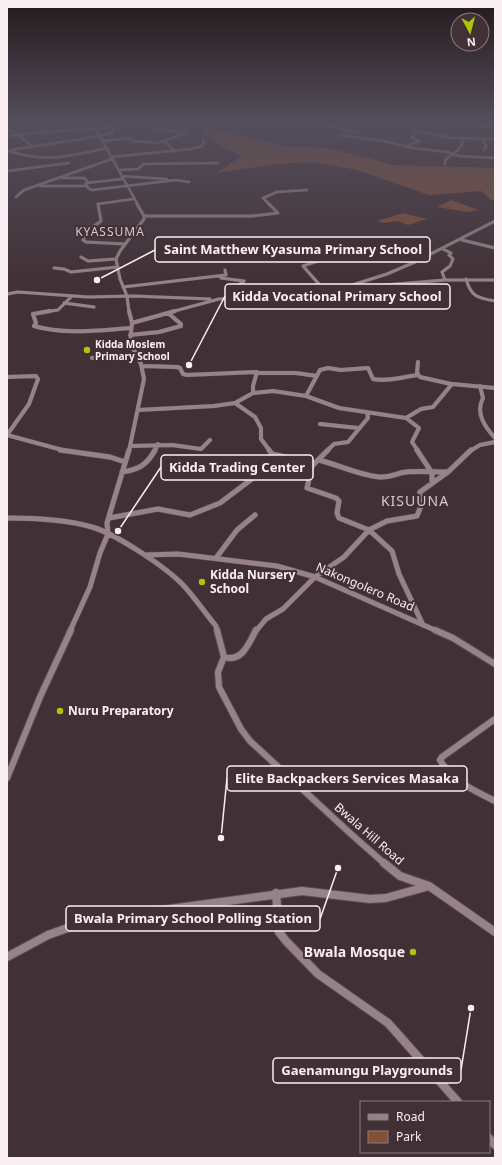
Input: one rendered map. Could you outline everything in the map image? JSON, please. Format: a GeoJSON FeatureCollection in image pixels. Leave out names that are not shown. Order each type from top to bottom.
{"type":"FeatureCollection","features":[{"type":"Feature","properties":{"kind":"street"},"geometry":{"type":"LineString","coordinates":[[16,197],[20,192],[61,176]]}},
{"type":"Feature","properties":{"kind":"street"},"geometry":{"type":"LineString","coordinates":[[34,186],[88,184],[122,177],[190,182]]}},
{"type":"Feature","properties":{"kind":"street"},"geometry":{"type":"LineString","coordinates":[[122,177],[133,199],[144,216]]}},
{"type":"Feature","properties":{"kind":"street"},"geometry":{"type":"LineString","coordinates":[[57,178],[84,178],[88,184],[88,188],[92,190],[176,180]]}},
{"type":"Feature","properties":{"kind":"street"},"geometry":{"type":"LineString","coordinates":[[144,216],[251,216],[274,214],[278,213],[263,199],[264,198],[277,192],[307,190]]}},
{"type":"Feature","properties":{"kind":"street"},"geometry":{"type":"LineString","coordinates":[[125,244],[86,242],[83,240],[87,231],[94,224],[101,221],[98,204],[133,199]]}},
{"type":"Feature","properties":{"kind":"street"},"geometry":{"type":"LineString","coordinates":[[7,778],[40,697],[92,581],[100,553],[108,534],[108,518],[130,446],[144,379],[142,366],[130,342],[132,325],[127,296],[123,287],[116,259],[120,251],[144,219],[144,216]]}},
{"type":"Feature","properties":{"kind":"street"},"geometry":{"type":"LineString","coordinates":[[343,288],[386,274],[415,262],[462,240],[495,221]]}},
{"type":"Feature","properties":{"kind":"street"},"geometry":{"type":"LineString","coordinates":[[462,240],[495,248]]}},
{"type":"Feature","properties":{"kind":"street"},"geometry":{"type":"LineString","coordinates":[[325,290],[303,266],[356,251],[391,247],[413,246],[429,255]]}},
{"type":"Feature","properties":{"kind":"street"},"geometry":{"type":"LineString","coordinates":[[449,246],[455,247]]}},
{"type":"Feature","properties":{"kind":"street"},"geometry":{"type":"LineString","coordinates":[[388,248],[415,262]]}},
{"type":"Feature","properties":{"kind":"street"},"geometry":{"type":"LineString","coordinates":[[443,249],[452,253],[449,255],[453,258],[450,266],[442,272],[445,280]]}},
{"type":"Feature","properties":{"kind":"street"},"geometry":{"type":"LineString","coordinates":[[81,257],[88,261],[116,259]]}},
{"type":"Feature","properties":{"kind":"street"},"geometry":{"type":"LineString","coordinates":[[54,268],[64,269],[71,272],[118,267]]}},
{"type":"Feature","properties":{"kind":"street"},"geometry":{"type":"LineString","coordinates":[[123,287],[210,278],[226,275],[225,270]]}},
{"type":"Feature","properties":{"kind":"street"},"geometry":{"type":"LineString","coordinates":[[210,278],[229,278],[244,281],[235,288],[232,298]]}},
{"type":"Feature","properties":{"kind":"street"},"geometry":{"type":"LineString","coordinates":[[466,279],[469,290],[478,298],[495,301]]}},
{"type":"Feature","properties":{"kind":"street"},"geometry":{"type":"LineString","coordinates":[[7,294],[18,292],[101,298],[127,296],[219,299],[445,280],[495,280]]}},
{"type":"Feature","properties":{"kind":"street"},"geometry":{"type":"LineString","coordinates":[[72,296],[58,310],[33,314],[36,321],[34,326],[72,329],[132,325],[219,299]]}},
{"type":"Feature","properties":{"kind":"street"},"geometry":{"type":"LineString","coordinates":[[64,303],[94,307]]}},
{"type":"Feature","properties":{"kind":"street"},"geometry":{"type":"LineString","coordinates":[[130,335],[159,332],[181,326],[181,324],[168,313]]}},
{"type":"Feature","properties":{"kind":"street"},"geometry":{"type":"LineString","coordinates":[[92,358],[136,354]]}},
{"type":"Feature","properties":{"kind":"street"},"geometry":{"type":"LineString","coordinates":[[418,362],[418,375]]}},
{"type":"Feature","properties":{"kind":"street"},"geometry":{"type":"LineString","coordinates":[[142,366],[177,367],[180,368],[183,374],[187,375],[296,373],[317,376]]}},
{"type":"Feature","properties":{"kind":"street"},"geometry":{"type":"LineString","coordinates":[[306,396],[320,370],[328,368],[341,370],[368,368],[373,379],[383,381],[393,378],[418,375],[424,378],[451,384],[495,388]]}},
{"type":"Feature","properties":{"kind":"street"},"geometry":{"type":"LineString","coordinates":[[253,393],[252,384],[258,373]]}},
{"type":"Feature","properties":{"kind":"street"},"geometry":{"type":"LineString","coordinates":[[7,377],[36,376],[38,379],[29,404],[7,435],[60,450],[110,457],[125,462]]}},
{"type":"Feature","properties":{"kind":"street"},"geometry":{"type":"LineString","coordinates":[[406,418],[421,409],[433,407],[451,384]]}},
{"type":"Feature","properties":{"kind":"street"},"geometry":{"type":"LineString","coordinates":[[480,386],[483,398],[480,404],[482,420],[485,428],[495,438]]}},
{"type":"Feature","properties":{"kind":"street"},"geometry":{"type":"LineString","coordinates":[[138,410],[197,408],[235,403],[253,393],[273,391],[306,396],[338,408],[406,418],[419,428],[418,432],[412,439],[412,442],[432,473],[432,482]]}},
{"type":"Feature","properties":{"kind":"street"},"geometry":{"type":"LineString","coordinates":[[235,403],[255,417],[261,428],[261,440],[272,454],[284,456],[293,461],[312,466]]}},
{"type":"Feature","properties":{"kind":"street"},"geometry":{"type":"LineString","coordinates":[[367,412],[368,418],[358,428],[348,442],[334,444],[312,466],[311,476],[307,488],[337,499],[339,501],[337,513],[339,518],[369,530],[392,551],[399,574],[423,625]]}},
{"type":"Feature","properties":{"kind":"street"},"geometry":{"type":"LineString","coordinates":[[320,424],[358,428]]}},
{"type":"Feature","properties":{"kind":"street"},"geometry":{"type":"LineString","coordinates":[[130,446],[158,444],[178,445],[201,449],[210,440]]}},
{"type":"Feature","properties":{"kind":"street"},"geometry":{"type":"LineString","coordinates":[[224,657],[230,659],[238,656],[246,649],[258,628],[266,619],[283,609],[315,577],[344,557],[369,530],[387,521],[417,516],[421,506],[420,492],[448,472],[468,451],[482,444],[495,442]]}},
{"type":"Feature","properties":{"kind":"street"},"geometry":{"type":"LineString","coordinates":[[122,472],[141,469],[150,461],[158,444]]}},
{"type":"Feature","properties":{"kind":"street"},"geometry":{"type":"LineString","coordinates":[[319,460],[338,465],[356,473],[379,477],[392,477],[405,472],[448,472]]}},
{"type":"Feature","properties":{"kind":"street"},"geometry":{"type":"LineString","coordinates":[[108,518],[158,509],[190,515],[220,503],[261,472],[311,476]]}},
{"type":"Feature","properties":{"kind":"street"},"geometry":{"type":"LineString","coordinates":[[216,558],[237,530],[255,515]]}},
{"type":"Feature","properties":{"kind":"street","name":"Bwala Hill Road"},"geometry":{"type":"LineString","coordinates":[[7,518],[55,520],[92,528],[108,534],[145,555],[182,585],[204,609],[216,626],[222,644],[224,657],[218,672],[219,687],[241,729],[250,741],[351,834],[400,876],[429,886],[495,932]]}},
{"type":"Feature","properties":{"kind":"street","name":"Nakongolero Road"},"geometry":{"type":"LineString","coordinates":[[145,555],[178,554],[216,558],[277,566],[315,577],[454,638],[495,664]]}},
{"type":"Feature","properties":{"kind":"street"},"geometry":{"type":"LineString","coordinates":[[495,719],[442,757],[440,760],[450,773],[469,788],[495,801]]}},
{"type":"Feature","properties":{"kind":"street"},"geometry":{"type":"LineString","coordinates":[[7,956],[48,934],[79,924],[125,915],[302,890],[370,899],[386,898],[429,886]]}},
{"type":"Feature","properties":{"kind":"street"},"geometry":{"type":"LineString","coordinates":[[276,894],[279,932],[286,941],[318,974],[388,1023],[457,1101]]}},
{"type":"Feature","properties":{"kind":"green space"},"geometry":{"type":"Polygon","coordinates":[[[375,176],[495,176],[495,200],[491,200],[481,191],[429,195],[375,176]]]}},
{"type":"Feature","properties":{"kind":"green space"},"geometry":{"type":"Polygon","coordinates":[[[451,200],[478,210],[467,212],[437,207],[451,200]]]}},
{"type":"Feature","properties":{"kind":"green space"},"geometry":{"type":"Polygon","coordinates":[[[403,213],[427,219],[408,225],[398,221],[383,223],[377,221],[403,213]]]}},
{"type":"Feature","properties":{"kind":"place","name":"Saint Matthew Kyasuma Primary School"},"geometry":{"type":"Point","coordinates":[97,280]}},
{"type":"Feature","properties":{"kind":"place","name":"Kidda Moslem Primary School"},"geometry":{"type":"Point","coordinates":[87,350]}},
{"type":"Feature","properties":{"kind":"place","name":"Kidda Vocational Primary School"},"geometry":{"type":"Point","coordinates":[189,365]}},
{"type":"Feature","properties":{"kind":"place","name":"Kidda Trading Center"},"geometry":{"type":"Point","coordinates":[118,531]}},
{"type":"Feature","properties":{"kind":"place","name":"Kidda Nursery School"},"geometry":{"type":"Point","coordinates":[202,582]}},
{"type":"Feature","properties":{"kind":"place","name":"Nuru Preparatory"},"geometry":{"type":"Point","coordinates":[60,711]}},
{"type":"Feature","properties":{"kind":"place","name":"Elite Backpackers Services Masaka"},"geometry":{"type":"Point","coordinates":[221,838]}},
{"type":"Feature","properties":{"kind":"place","name":"Bwala Primary School Polling Station"},"geometry":{"type":"Point","coordinates":[338,868]}},
{"type":"Feature","properties":{"kind":"place","name":"Bwala Mosque"},"geometry":{"type":"Point","coordinates":[413,952]}},
{"type":"Feature","properties":{"kind":"place","name":"Gaenamungu Playgrounds"},"geometry":{"type":"Point","coordinates":[471,1008]}},
{"type":"Feature","properties":{"kind":"district","name":"KYASSUMA"},"geometry":{"type":"Point","coordinates":[110,232]}},
{"type":"Feature","properties":{"kind":"district","name":"KISUUNA"},"geometry":{"type":"Point","coordinates":[415,501]}}]}
